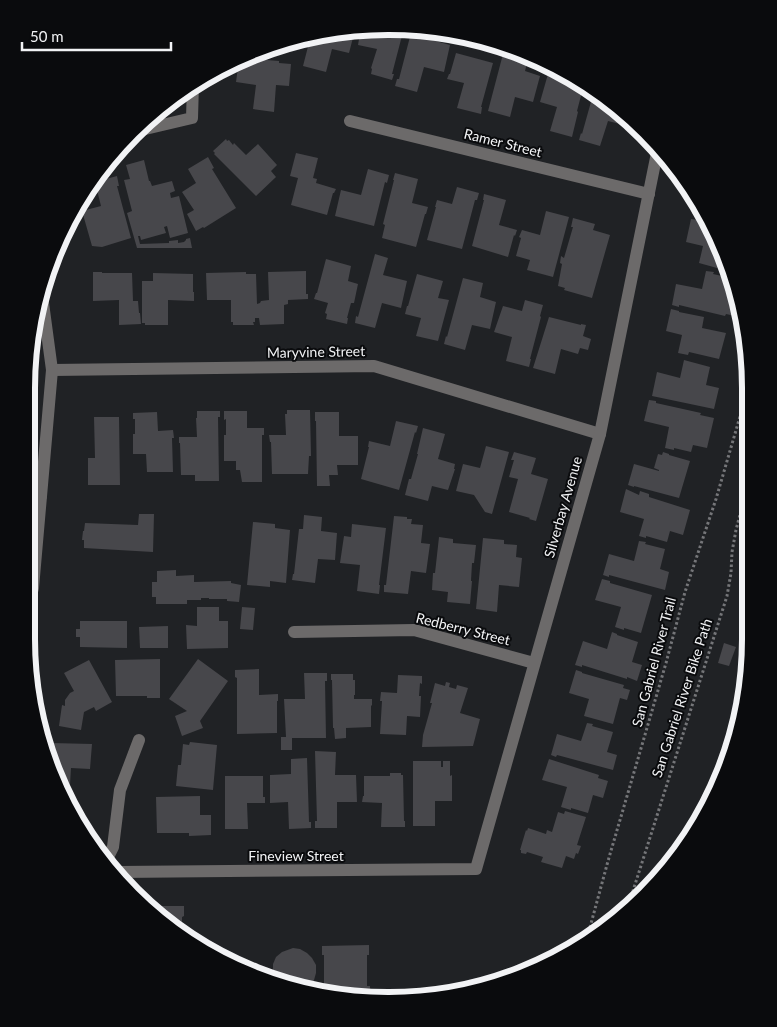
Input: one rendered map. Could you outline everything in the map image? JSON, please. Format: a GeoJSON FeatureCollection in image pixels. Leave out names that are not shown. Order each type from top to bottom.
{"type":"FeatureCollection","features":[{"type":"Feature","properties":{"kind":"street"},"geometry":{"type":"LineString","coordinates":[[150,128],[192,118],[193,95]]}},
{"type":"Feature","properties":{"kind":"street","name":"Ramer Street"},"geometry":{"type":"LineString","coordinates":[[350,121],[649,194]]}},
{"type":"Feature","properties":{"kind":"street","name":"Silverbay Avenue"},"geometry":{"type":"LineString","coordinates":[[476,869],[600,434],[656,158]]}},
{"type":"Feature","properties":{"kind":"street"},"geometry":{"type":"LineString","coordinates":[[35,565],[52,370],[44,311]]}},
{"type":"Feature","properties":{"kind":"street","name":"Maryvine Street"},"geometry":{"type":"LineString","coordinates":[[52,370],[374,366],[600,434]]}},
{"type":"Feature","properties":{"kind":"street"},"geometry":{"type":"LineString","coordinates":[[35,496],[41,496]]}},
{"type":"Feature","properties":{"kind":"street","name":"Redberry Street"},"geometry":{"type":"LineString","coordinates":[[294,632],[414,630],[534,663]]}},
{"type":"Feature","properties":{"kind":"street"},"geometry":{"type":"LineString","coordinates":[[109,855],[113,847],[120,790],[139,740]]}},
{"type":"Feature","properties":{"kind":"street","name":"Fineview Street"},"geometry":{"type":"LineString","coordinates":[[123,872],[476,869]]}},
{"type":"Feature","properties":{"kind":"path","name":"San Gabriel River Trail"},"geometry":{"type":"LineString","coordinates":[[590,929],[685,592],[716,500],[742,410]]}},
{"type":"Feature","properties":{"kind":"path","name":"San Gabriel River Bike Path"},"geometry":{"type":"LineString","coordinates":[[632,894],[727,596],[732,552],[742,508]]}},
{"type":"Feature","properties":{"kind":"building"},"geometry":{"type":"Polygon","coordinates":[[[362,36],[365,36],[402,36],[392,80],[371,74],[377,49],[358,45],[359,39],[362,36]]]}},
{"type":"Feature","properties":{"kind":"building"},"geometry":{"type":"Polygon","coordinates":[[[410,36],[433,38],[432,40],[450,45],[444,72],[424,67],[417,92],[395,86],[397,79],[399,79],[410,36]]]}},
{"type":"Feature","properties":{"kind":"building"},"geometry":{"type":"Polygon","coordinates":[[[353,37],[349,53],[332,49],[326,72],[303,66],[309,44],[353,37]]]}},
{"type":"Feature","properties":{"kind":"building"},"geometry":{"type":"Polygon","coordinates":[[[456,53],[493,63],[481,107],[481,114],[457,108],[464,83],[447,79],[456,53]]]}},
{"type":"Feature","properties":{"kind":"building"},"geometry":{"type":"Polygon","coordinates":[[[503,54],[527,63],[525,71],[540,76],[533,102],[515,97],[510,117],[488,111],[503,54]]]}},
{"type":"Feature","properties":{"kind":"building"},"geometry":{"type":"Polygon","coordinates":[[[260,59],[291,64],[289,86],[276,85],[274,112],[253,109],[256,85],[236,82],[238,68],[260,59]]]}},
{"type":"Feature","properties":{"kind":"building"},"geometry":{"type":"Polygon","coordinates":[[[548,74],[582,93],[572,137],[550,131],[557,107],[540,102],[548,74]]]}},
{"type":"Feature","properties":{"kind":"building"},"geometry":{"type":"Polygon","coordinates":[[[592,100],[624,125],[608,121],[600,146],[579,140],[592,100]]]}},
{"type":"Feature","properties":{"kind":"building"},"geometry":{"type":"Polygon","coordinates":[[[226,139],[233,145],[234,143],[246,155],[258,144],[277,165],[271,171],[276,177],[256,196],[214,154],[213,151],[226,139]]]}},
{"type":"Feature","properties":{"kind":"building"},"geometry":{"type":"Polygon","coordinates":[[[296,153],[318,158],[313,178],[317,179],[316,183],[336,189],[333,193],[327,215],[291,205],[298,178],[290,176],[296,153]]]}},
{"type":"Feature","properties":{"kind":"building"},"geometry":{"type":"Polygon","coordinates":[[[208,157],[214,168],[212,169],[236,208],[196,231],[187,214],[194,210],[182,192],[196,183],[188,169],[208,157]]]}},
{"type":"Feature","properties":{"kind":"building"},"geometry":{"type":"Polygon","coordinates":[[[144,160],[152,186],[172,181],[175,191],[170,193],[171,198],[179,196],[188,233],[170,238],[167,226],[164,227],[166,233],[141,240],[140,236],[138,236],[140,244],[169,243],[169,241],[178,240],[178,243],[190,238],[192,248],[137,248],[127,213],[132,211],[124,180],[130,179],[126,165],[144,160]]]}},
{"type":"Feature","properties":{"kind":"building"},"geometry":{"type":"Polygon","coordinates":[[[368,169],[389,175],[387,183],[385,182],[374,226],[335,216],[341,190],[361,195],[368,169]]]}},
{"type":"Feature","properties":{"kind":"building"},"geometry":{"type":"Polygon","coordinates":[[[395,173],[418,179],[412,203],[428,207],[416,247],[382,238],[385,225],[383,224],[395,173]]]}},
{"type":"Feature","properties":{"kind":"building"},"geometry":{"type":"Polygon","coordinates":[[[117,176],[119,186],[117,186],[131,238],[102,247],[92,246],[82,212],[101,206],[97,189],[103,180],[117,176]]]}},
{"type":"Feature","properties":{"kind":"building"},"geometry":{"type":"Polygon","coordinates":[[[457,187],[479,193],[477,200],[475,200],[462,249],[427,240],[437,200],[452,204],[457,187]]]}},
{"type":"Feature","properties":{"kind":"building"},"geometry":{"type":"Polygon","coordinates":[[[484,194],[506,200],[499,225],[517,230],[508,257],[472,246],[484,194]]]}},
{"type":"Feature","properties":{"kind":"building"},"geometry":{"type":"Polygon","coordinates":[[[546,211],[569,217],[553,277],[527,270],[530,260],[516,256],[522,230],[540,235],[546,211]]]}},
{"type":"Feature","properties":{"kind":"building"},"geometry":{"type":"Polygon","coordinates":[[[573,218],[595,224],[593,230],[610,235],[592,298],[564,290],[565,288],[558,286],[562,264],[560,263],[561,256],[564,258],[573,227],[571,227],[573,218]]]}},
{"type":"Feature","properties":{"kind":"building"},"geometry":{"type":"Polygon","coordinates":[[[691,219],[698,220],[697,222],[701,223],[706,232],[720,267],[699,263],[703,246],[686,242],[691,219]]]}},
{"type":"Feature","properties":{"kind":"building"},"geometry":{"type":"Polygon","coordinates":[[[375,254],[388,258],[383,275],[407,281],[401,308],[382,303],[375,328],[355,323],[375,254]]]}},
{"type":"Feature","properties":{"kind":"building"},"geometry":{"type":"Polygon","coordinates":[[[326,259],[351,266],[348,281],[358,284],[354,303],[351,303],[347,324],[326,319],[327,314],[325,313],[328,303],[314,299],[326,259]]]}},
{"type":"Feature","properties":{"kind":"building"},"geometry":{"type":"Polygon","coordinates":[[[306,271],[306,294],[308,294],[308,299],[288,300],[288,304],[284,305],[284,324],[260,325],[259,318],[255,318],[254,325],[233,325],[233,322],[231,322],[231,300],[207,300],[206,273],[246,272],[246,274],[256,274],[257,304],[261,301],[269,300],[268,272],[306,271]]]}},
{"type":"Feature","properties":{"kind":"building"},"geometry":{"type":"Polygon","coordinates":[[[706,271],[723,276],[734,316],[726,314],[725,316],[672,305],[676,284],[702,289],[706,271]]]}},
{"type":"Feature","properties":{"kind":"building"},"geometry":{"type":"Polygon","coordinates":[[[93,272],[132,273],[133,301],[138,301],[141,324],[119,325],[119,300],[93,301],[93,272]]]}},
{"type":"Feature","properties":{"kind":"building"},"geometry":{"type":"Polygon","coordinates":[[[153,273],[193,274],[194,301],[168,300],[168,325],[145,325],[145,323],[142,323],[142,281],[153,281],[153,273]]]}},
{"type":"Feature","properties":{"kind":"building"},"geometry":{"type":"Polygon","coordinates":[[[417,274],[443,281],[438,298],[449,300],[438,341],[416,336],[421,318],[405,314],[417,274]]]}},
{"type":"Feature","properties":{"kind":"building"},"geometry":{"type":"Polygon","coordinates":[[[463,278],[483,283],[480,297],[496,302],[490,329],[472,325],[465,350],[444,344],[463,278]]]}},
{"type":"Feature","properties":{"kind":"building"},"geometry":{"type":"Polygon","coordinates":[[[525,300],[543,305],[529,367],[506,361],[512,337],[494,332],[503,306],[522,311],[525,300]]]}},
{"type":"Feature","properties":{"kind":"building"},"geometry":{"type":"Polygon","coordinates":[[[671,309],[704,317],[702,328],[726,333],[719,359],[689,352],[688,355],[678,353],[682,335],[666,331],[671,309]]]}},
{"type":"Feature","properties":{"kind":"building"},"geometry":{"type":"Polygon","coordinates":[[[549,317],[586,325],[583,336],[591,339],[588,350],[580,348],[578,354],[561,349],[555,374],[533,368],[549,317]]]}},
{"type":"Feature","properties":{"kind":"building"},"geometry":{"type":"Polygon","coordinates":[[[684,360],[710,367],[706,385],[719,388],[714,409],[652,396],[657,372],[680,378],[684,360]]]}},
{"type":"Feature","properties":{"kind":"building"},"geometry":{"type":"Polygon","coordinates":[[[649,400],[714,418],[707,448],[693,445],[691,452],[665,448],[669,427],[644,421],[649,400]]]}},
{"type":"Feature","properties":{"kind":"building"},"geometry":{"type":"Polygon","coordinates":[[[287,410],[310,410],[311,456],[309,456],[308,474],[272,474],[269,435],[286,435],[285,414],[287,414],[287,410]]]}},
{"type":"Feature","properties":{"kind":"building"},"geometry":{"type":"Polygon","coordinates":[[[197,411],[220,411],[220,417],[218,417],[219,481],[195,481],[195,475],[181,475],[179,437],[197,437],[197,411]]]}},
{"type":"Feature","properties":{"kind":"building"},"geometry":{"type":"Polygon","coordinates":[[[224,411],[247,411],[247,428],[264,428],[264,435],[262,435],[262,482],[242,482],[240,470],[236,470],[236,461],[224,461],[226,419],[224,420],[224,411]]]}},
{"type":"Feature","properties":{"kind":"building"},"geometry":{"type":"Polygon","coordinates":[[[157,412],[158,431],[173,430],[173,472],[147,472],[146,454],[133,454],[135,419],[133,419],[133,413],[157,412]]]}},
{"type":"Feature","properties":{"kind":"building"},"geometry":{"type":"Polygon","coordinates":[[[315,412],[339,412],[339,436],[358,436],[358,465],[337,465],[338,475],[329,475],[330,486],[317,486],[315,412]]]}},
{"type":"Feature","properties":{"kind":"building"},"geometry":{"type":"Polygon","coordinates":[[[94,417],[119,417],[120,485],[88,485],[88,458],[95,458],[94,417]]]}},
{"type":"Feature","properties":{"kind":"building"},"geometry":{"type":"Polygon","coordinates":[[[396,421],[418,426],[399,490],[361,479],[369,441],[390,446],[396,421]]]}},
{"type":"Feature","properties":{"kind":"building"},"geometry":{"type":"Polygon","coordinates":[[[423,428],[445,434],[438,459],[455,464],[448,490],[432,486],[428,501],[405,495],[418,454],[423,428]]]}},
{"type":"Feature","properties":{"kind":"building"},"geometry":{"type":"Polygon","coordinates":[[[486,446],[509,452],[492,514],[485,512],[474,495],[456,491],[463,464],[480,468],[486,446]]]}},
{"type":"Feature","properties":{"kind":"building"},"geometry":{"type":"Polygon","coordinates":[[[514,452],[536,458],[531,474],[548,479],[536,521],[509,512],[518,479],[509,477],[514,460],[511,460],[514,452]]]}},
{"type":"Feature","properties":{"kind":"building"},"geometry":{"type":"Polygon","coordinates":[[[663,452],[690,461],[679,498],[628,485],[634,464],[659,471],[654,468],[658,454],[662,455],[663,452]]]}},
{"type":"Feature","properties":{"kind":"building"},"geometry":{"type":"Polygon","coordinates":[[[626,489],[639,495],[640,491],[649,494],[649,497],[690,510],[683,535],[670,531],[667,542],[639,536],[644,519],[620,512],[626,489]]]}},
{"type":"Feature","properties":{"kind":"building"},"geometry":{"type":"Polygon","coordinates":[[[139,514],[154,514],[153,552],[84,548],[84,540],[82,540],[85,523],[138,525],[139,514]]]}},
{"type":"Feature","properties":{"kind":"building"},"geometry":{"type":"Polygon","coordinates":[[[304,515],[322,517],[321,531],[337,533],[335,560],[318,559],[315,583],[292,580],[299,529],[303,529],[304,515]]]}},
{"type":"Feature","properties":{"kind":"building"},"geometry":{"type":"Polygon","coordinates":[[[394,516],[407,517],[407,519],[412,519],[411,524],[423,525],[421,543],[430,544],[426,573],[411,571],[408,594],[384,592],[394,516]]]}},
{"type":"Feature","properties":{"kind":"building"},"geometry":{"type":"Polygon","coordinates":[[[253,522],[275,524],[275,528],[290,530],[286,583],[270,581],[270,587],[247,585],[253,522]]]}},
{"type":"Feature","properties":{"kind":"building"},"geometry":{"type":"Polygon","coordinates":[[[352,524],[386,528],[379,594],[357,591],[360,565],[340,563],[344,536],[351,537],[352,524]]]}},
{"type":"Feature","properties":{"kind":"building"},"geometry":{"type":"Polygon","coordinates":[[[439,537],[453,539],[453,543],[476,545],[474,563],[472,563],[470,604],[447,602],[448,592],[432,590],[439,537]]]}},
{"type":"Feature","properties":{"kind":"building"},"geometry":{"type":"Polygon","coordinates":[[[483,538],[504,540],[504,544],[517,545],[516,557],[522,558],[519,587],[499,585],[497,612],[476,609],[483,538]]]}},
{"type":"Feature","properties":{"kind":"building"},"geometry":{"type":"Polygon","coordinates":[[[639,541],[665,549],[660,569],[669,572],[665,590],[603,575],[609,554],[634,561],[639,541]]]}},
{"type":"Feature","properties":{"kind":"building"},"geometry":{"type":"Polygon","coordinates":[[[176,570],[176,576],[194,575],[194,582],[231,581],[231,583],[241,585],[239,602],[227,601],[227,599],[201,598],[201,600],[187,600],[187,604],[156,604],[156,597],[152,597],[152,582],[157,582],[157,571],[176,570]]]}},
{"type":"Feature","properties":{"kind":"building"},"geometry":{"type":"Polygon","coordinates":[[[602,579],[652,595],[641,633],[615,627],[621,607],[595,600],[602,579]]]}},
{"type":"Feature","properties":{"kind":"building"},"geometry":{"type":"Polygon","coordinates":[[[197,607],[219,607],[219,621],[228,621],[228,648],[187,649],[186,625],[197,626],[197,607]]]}},
{"type":"Feature","properties":{"kind":"building"},"geometry":{"type":"Polygon","coordinates":[[[242,607],[255,608],[253,630],[240,629],[242,607]]]}},
{"type":"Feature","properties":{"kind":"building"},"geometry":{"type":"Polygon","coordinates":[[[80,621],[127,621],[127,648],[80,647],[80,637],[76,637],[76,629],[80,629],[80,621]]]}},
{"type":"Feature","properties":{"kind":"building"},"geometry":{"type":"Polygon","coordinates":[[[168,626],[168,648],[140,648],[139,627],[168,626]]]}},
{"type":"Feature","properties":{"kind":"building"},"geometry":{"type":"Polygon","coordinates":[[[612,632],[638,642],[632,662],[642,665],[637,681],[582,665],[582,667],[575,665],[583,641],[607,649],[612,632]]]}},
{"type":"Feature","properties":{"kind":"building"},"geometry":{"type":"Polygon","coordinates":[[[724,643],[736,647],[729,666],[718,663],[724,643]]]}},
{"type":"Feature","properties":{"kind":"building"},"geometry":{"type":"Polygon","coordinates":[[[160,659],[160,698],[116,696],[115,660],[160,659]]]}},
{"type":"Feature","properties":{"kind":"building"},"geometry":{"type":"Polygon","coordinates":[[[198,659],[228,681],[200,721],[203,728],[182,736],[175,716],[187,711],[169,699],[198,659]]]}},
{"type":"Feature","properties":{"kind":"building"},"geometry":{"type":"Polygon","coordinates":[[[89,660],[112,702],[96,711],[94,707],[84,712],[81,730],[59,726],[62,705],[65,706],[65,700],[74,691],[64,673],[89,660]]]}},
{"type":"Feature","properties":{"kind":"building"},"geometry":{"type":"Polygon","coordinates":[[[259,669],[259,695],[278,694],[277,733],[237,734],[237,678],[235,677],[235,670],[259,669]]]}},
{"type":"Feature","properties":{"kind":"building"},"geometry":{"type":"Polygon","coordinates":[[[576,670],[624,685],[623,688],[630,690],[627,700],[620,698],[613,724],[584,716],[589,699],[569,693],[576,670]]]}},
{"type":"Feature","properties":{"kind":"building"},"geometry":{"type":"Polygon","coordinates":[[[304,673],[327,673],[327,681],[325,681],[326,738],[292,738],[292,750],[281,750],[281,737],[286,737],[284,699],[305,699],[304,673]]]}},
{"type":"Feature","properties":{"kind":"building"},"geometry":{"type":"Polygon","coordinates":[[[331,674],[353,674],[353,680],[355,680],[354,699],[372,699],[371,727],[346,728],[346,738],[335,739],[331,674]]]}},
{"type":"Feature","properties":{"kind":"building"},"geometry":{"type":"Polygon","coordinates":[[[398,675],[422,676],[419,696],[421,696],[420,717],[407,716],[406,735],[380,734],[381,692],[397,693],[398,675]]]}},
{"type":"Feature","properties":{"kind":"building"},"geometry":{"type":"Polygon","coordinates":[[[446,682],[450,683],[449,687],[456,689],[457,685],[468,688],[460,713],[480,719],[473,746],[422,747],[435,683],[445,686],[446,682]]]}},
{"type":"Feature","properties":{"kind":"building"},"geometry":{"type":"Polygon","coordinates":[[[587,723],[613,732],[607,752],[617,755],[613,770],[551,755],[557,734],[581,741],[587,723]]]}},
{"type":"Feature","properties":{"kind":"building"},"geometry":{"type":"Polygon","coordinates":[[[190,742],[217,745],[213,790],[176,786],[183,744],[189,745],[190,742]]]}},
{"type":"Feature","properties":{"kind":"building"},"geometry":{"type":"Polygon","coordinates":[[[51,743],[92,744],[90,769],[71,768],[70,785],[67,785],[51,743]]]}},
{"type":"Feature","properties":{"kind":"building"},"geometry":{"type":"Polygon","coordinates":[[[315,751],[336,752],[335,775],[356,775],[357,802],[337,802],[337,828],[315,828],[315,821],[317,821],[315,751]]]}},
{"type":"Feature","properties":{"kind":"building"},"geometry":{"type":"Polygon","coordinates":[[[307,758],[309,822],[311,822],[311,828],[289,829],[288,802],[270,803],[270,775],[291,774],[291,759],[307,758]]]}},
{"type":"Feature","properties":{"kind":"building"},"geometry":{"type":"Polygon","coordinates":[[[549,759],[599,775],[598,778],[608,781],[603,798],[593,795],[588,813],[561,807],[567,787],[542,780],[549,759]]]}},
{"type":"Feature","properties":{"kind":"building"},"geometry":{"type":"Polygon","coordinates":[[[413,761],[441,761],[441,767],[443,767],[443,761],[450,761],[452,801],[435,801],[435,826],[413,826],[413,761]]]}},
{"type":"Feature","properties":{"kind":"building"},"geometry":{"type":"Polygon","coordinates":[[[390,773],[401,773],[403,775],[405,827],[381,827],[382,803],[362,802],[364,796],[364,776],[390,776],[390,773]]]}},
{"type":"Feature","properties":{"kind":"building"},"geometry":{"type":"Polygon","coordinates":[[[225,776],[263,776],[263,797],[265,797],[265,803],[247,803],[248,829],[225,829],[225,776]]]}},
{"type":"Feature","properties":{"kind":"building"},"geometry":{"type":"Polygon","coordinates":[[[200,796],[200,815],[211,815],[211,835],[189,836],[189,833],[157,833],[156,797],[200,796]]]}},
{"type":"Feature","properties":{"kind":"building"},"geometry":{"type":"Polygon","coordinates":[[[565,811],[586,817],[577,845],[581,846],[574,859],[566,856],[562,868],[541,862],[543,857],[527,852],[526,854],[521,853],[520,850],[528,828],[546,834],[547,830],[552,832],[558,812],[564,814],[565,811]]]}},
{"type":"Feature","properties":{"kind":"building"},"geometry":{"type":"Polygon","coordinates":[[[157,906],[184,906],[184,916],[182,917],[182,925],[157,906]]]}},
{"type":"Feature","properties":{"kind":"building"},"geometry":{"type":"Polygon","coordinates":[[[369,945],[369,955],[367,955],[367,986],[370,986],[370,991],[324,986],[324,955],[322,955],[322,946],[369,945]]]}},
{"type":"Feature","properties":{"kind":"building"},"geometry":{"type":"Polygon","coordinates":[[[293,948],[300,949],[312,958],[316,965],[316,973],[312,983],[273,972],[273,964],[276,957],[282,952],[293,948]]]}}]}
